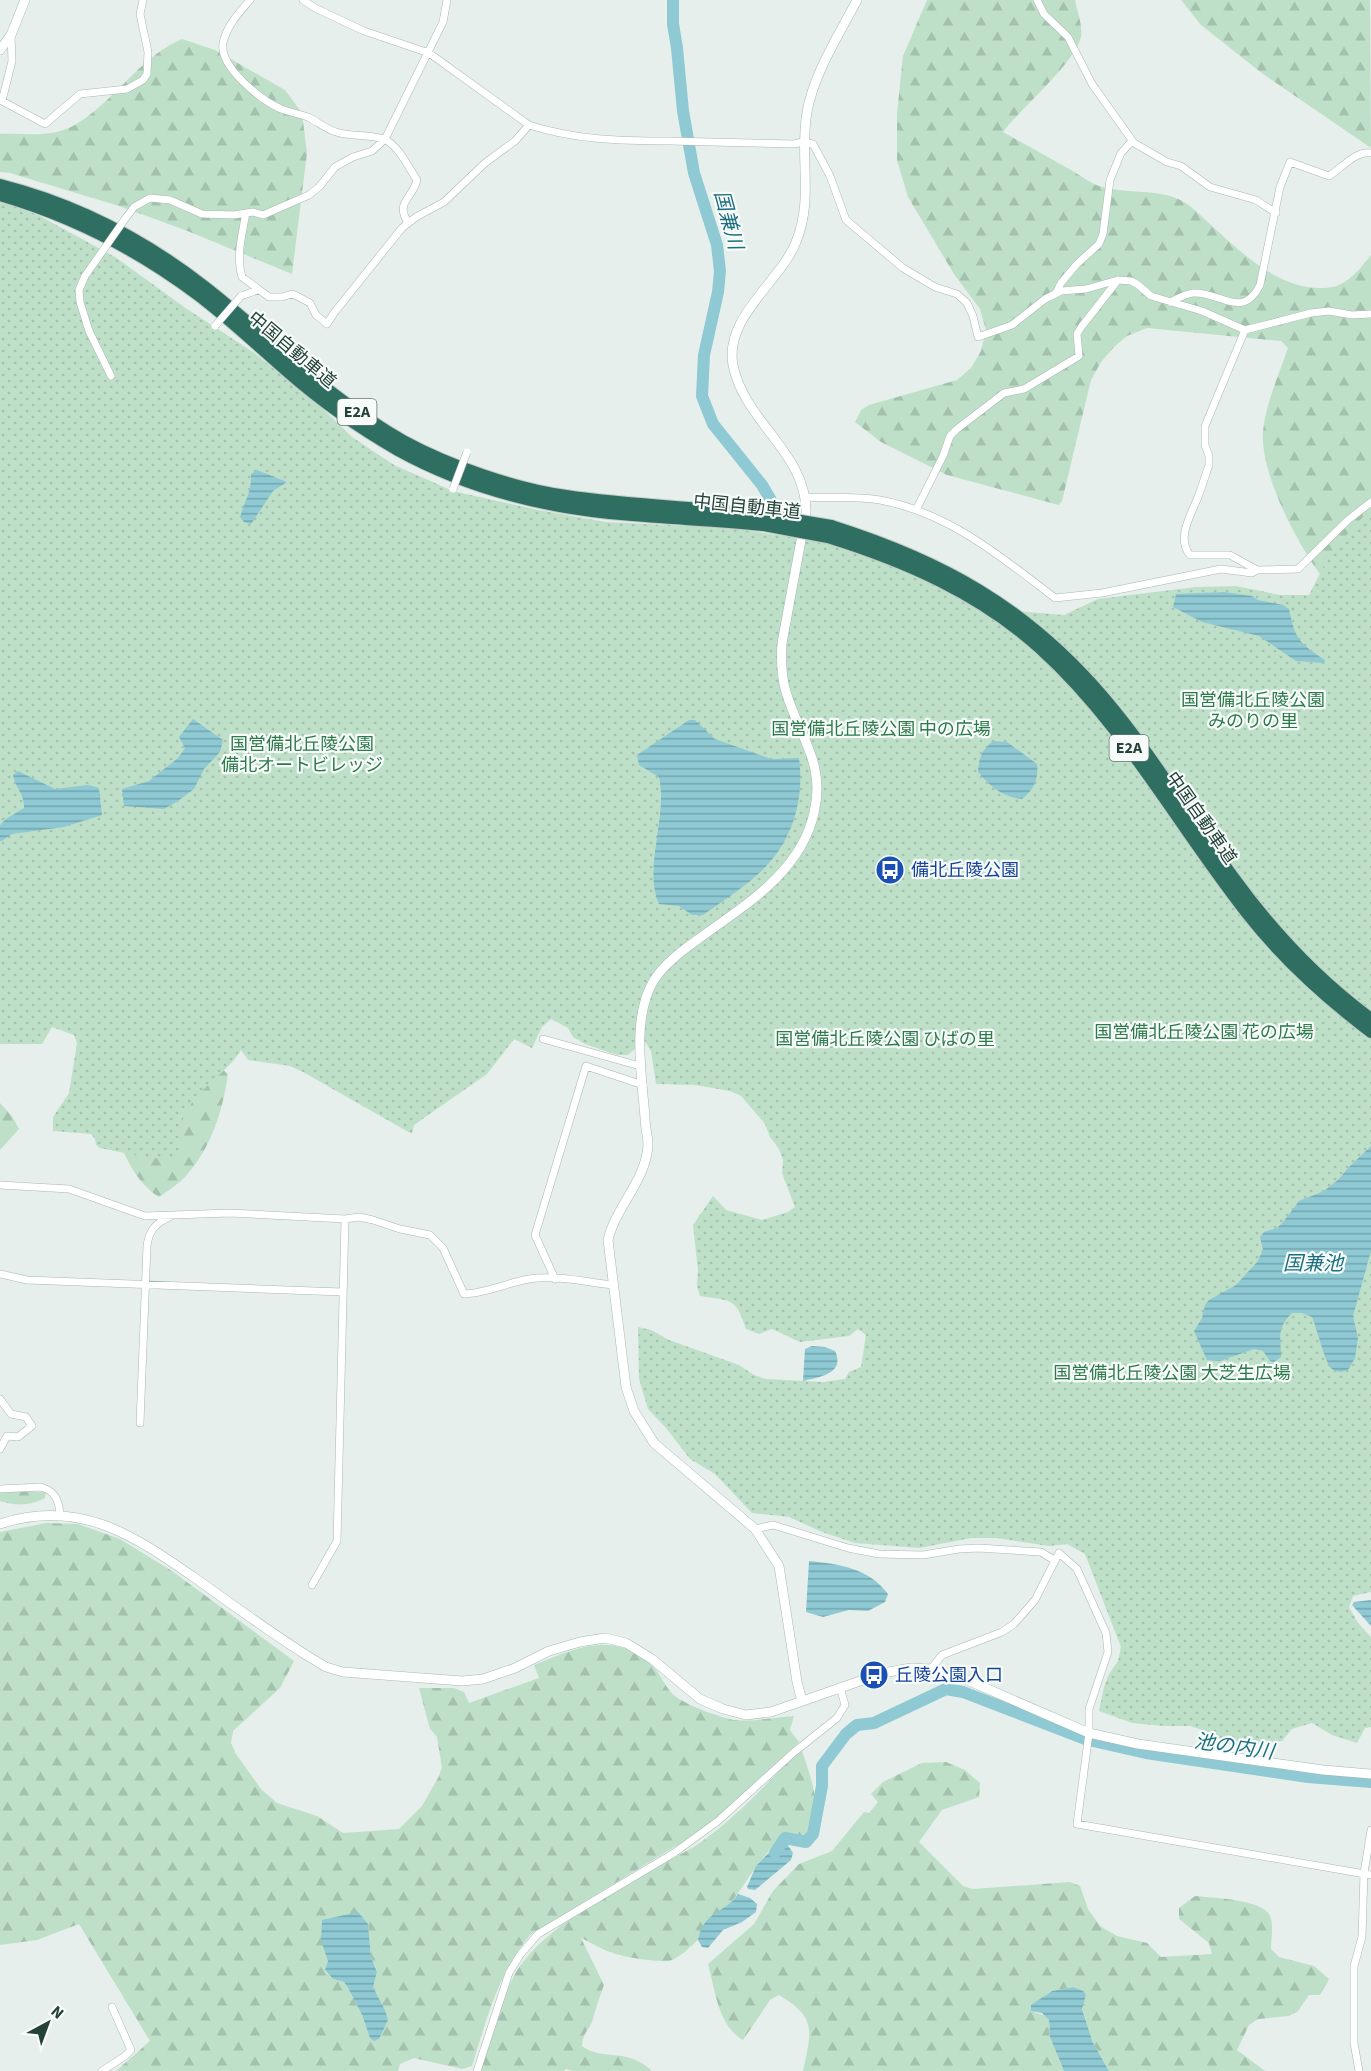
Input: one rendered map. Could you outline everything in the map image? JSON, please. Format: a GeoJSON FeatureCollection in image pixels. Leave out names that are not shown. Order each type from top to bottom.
{"type":"FeatureCollection","features":[{"type":"Feature","properties":{"kind":"highway","name":"中国自動車道"},"geometry":{"type":"LineString","coordinates":[[0,185],[90,216],[158,254],[204,286],[332,395],[396,436],[437,457],[500,480],[564,496],[764,520],[830,532],[904,551],[977,588],[1014,613],[1079,670],[1126,724],[1232,876],[1279,935],[1330,986],[1371,1019]]}},
{"type":"Feature","properties":{"kind":"highway","name":"中国自動車道"},"geometry":{"type":"LineString","coordinates":[[0,195],[85,225],[152,263],[198,295],[326,403],[400,451],[434,467],[496,490],[562,506],[764,520]]}},
{"type":"Feature","properties":{"kind":"highway","name":"中国自動車道"},"geometry":{"type":"LineString","coordinates":[[830,532],[935,578],[980,603],[1039,647],[1071,678],[1117,730],[1225,883],[1272,943],[1320,990],[1371,1032]]}},
{"type":"Feature","properties":{"kind":"street"},"geometry":{"type":"LineString","coordinates":[[0,50],[11,35],[25,0]]}},
{"type":"Feature","properties":{"kind":"street"},"geometry":{"type":"LineString","coordinates":[[11,35],[12,62],[2,101],[45,123],[80,94],[127,89],[143,80],[147,74],[148,52],[140,14],[143,0]]}},
{"type":"Feature","properties":{"kind":"street"},"geometry":{"type":"LineString","coordinates":[[250,0],[228,26],[223,44],[229,63],[242,80],[265,100],[306,116],[333,131],[346,135],[385,139],[396,148],[417,180],[402,206],[402,214],[408,223]]}},
{"type":"Feature","properties":{"kind":"street"},"geometry":{"type":"LineString","coordinates":[[303,0],[364,32],[429,53],[529,124],[570,136],[658,141],[794,144],[803,142],[813,144],[830,176],[846,220],[903,268],[934,287],[957,294],[967,303],[978,337],[1012,325],[1045,299],[1061,291],[1086,289],[1118,280],[1137,284],[1151,296],[1202,311],[1245,330],[1320,312],[1371,314]]}},
{"type":"Feature","properties":{"kind":"street"},"geometry":{"type":"LineString","coordinates":[[111,376],[89,331],[80,302],[79,290],[85,276],[134,207],[150,198],[170,200],[202,214],[253,212],[262,215],[309,195],[319,188],[335,167],[353,157],[372,152],[385,139],[443,22],[447,0]]}},
{"type":"Feature","properties":{"kind":"street"},"geometry":{"type":"LineString","coordinates":[[801,1701],[779,1566],[755,1529],[654,1443],[634,1411],[626,1387],[608,1240],[611,1229],[645,1164],[648,1143],[640,1066],[642,1017],[647,995],[654,979],[679,953],[763,893],[797,854],[814,814],[817,797],[812,753],[786,694],[781,663],[782,643],[806,513],[806,497],[799,476],[788,456],[748,403],[732,363],[734,342],[744,318],[796,244],[802,224],[807,188],[803,142],[807,110],[818,77],[857,0]]}},
{"type":"Feature","properties":{"kind":"street"},"geometry":{"type":"LineString","coordinates":[[1037,0],[1044,14],[1068,37],[1092,84],[1132,141],[1167,162],[1181,166],[1210,187],[1256,200],[1276,213]]}},
{"type":"Feature","properties":{"kind":"street"},"geometry":{"type":"LineString","coordinates":[[246,213],[241,242],[242,277],[273,298],[291,294],[310,303],[316,315],[327,324],[371,265],[408,223],[452,196],[485,162],[515,141],[529,124]]}},
{"type":"Feature","properties":{"kind":"street"},"geometry":{"type":"LineString","coordinates":[[1055,294],[1077,264],[1099,244],[1103,234],[1110,180],[1121,153],[1132,141]]}},
{"type":"Feature","properties":{"kind":"street"},"geometry":{"type":"LineString","coordinates":[[1170,302],[1193,293],[1240,304],[1249,299],[1260,285],[1280,187],[1290,162],[1329,176],[1364,152],[1371,153]]}},
{"type":"Feature","properties":{"kind":"street"},"geometry":{"type":"LineString","coordinates":[[917,508],[943,456],[950,436],[995,398],[1004,393],[1024,389],[1079,356],[1077,334],[1118,280]]}},
{"type":"Feature","properties":{"kind":"street"},"geometry":{"type":"LineString","coordinates":[[214,326],[241,296],[258,290]]}},
{"type":"Feature","properties":{"kind":"street"},"geometry":{"type":"LineString","coordinates":[[1245,330],[1206,426],[1205,445],[1209,465],[1186,526],[1185,549],[1190,555],[1230,555],[1257,570],[1298,570],[1348,520],[1371,502]]}},
{"type":"Feature","properties":{"kind":"street"},"geometry":{"type":"LineString","coordinates":[[453,489],[467,453]]}},
{"type":"Feature","properties":{"kind":"street"},"geometry":{"type":"LineString","coordinates":[[806,497],[848,496],[917,508],[970,535],[1056,598],[1102,593],[1221,569],[1252,573],[1257,570]]}},
{"type":"Feature","properties":{"kind":"street"},"geometry":{"type":"LineString","coordinates":[[543,1038],[640,1066]]}},
{"type":"Feature","properties":{"kind":"street"},"geometry":{"type":"LineString","coordinates":[[555,1279],[535,1235],[586,1066],[643,1085]]}},
{"type":"Feature","properties":{"kind":"street"},"geometry":{"type":"LineString","coordinates":[[0,1185],[69,1189],[145,1216],[230,1213],[345,1219],[359,1217],[382,1221],[400,1229],[430,1235],[443,1248],[464,1294],[532,1279],[613,1285]]}},
{"type":"Feature","properties":{"kind":"street"},"geometry":{"type":"LineString","coordinates":[[140,1423],[149,1235],[159,1222],[174,1215]]}},
{"type":"Feature","properties":{"kind":"street"},"geometry":{"type":"LineString","coordinates":[[312,1585],[337,1541],[345,1219]]}},
{"type":"Feature","properties":{"kind":"street"},"geometry":{"type":"LineString","coordinates":[[0,1274],[27,1280],[342,1293]]}},
{"type":"Feature","properties":{"kind":"street"},"geometry":{"type":"LineString","coordinates":[[0,1399],[11,1414],[26,1417],[32,1426],[18,1437],[7,1436],[0,1449]]}},
{"type":"Feature","properties":{"kind":"street"},"geometry":{"type":"LineString","coordinates":[[0,1489],[41,1487],[51,1491],[57,1499],[60,1515]]}},
{"type":"Feature","properties":{"kind":"street"},"geometry":{"type":"LineString","coordinates":[[0,1524],[23,1517],[60,1515],[104,1524],[125,1533],[306,1655],[326,1667],[343,1672],[444,1680],[483,1679],[515,1668],[549,1651],[605,1638],[626,1643],[635,1648],[652,1659],[700,1699],[723,1709],[746,1715],[771,1712],[883,1673],[911,1668],[931,1669],[960,1677],[1089,1733],[1138,1744],[1323,1770],[1371,1774]]}},
{"type":"Feature","properties":{"kind":"street"},"geometry":{"type":"LineString","coordinates":[[755,1529],[773,1525],[848,1548],[879,1554],[923,1555],[959,1548],[978,1548],[1041,1552],[1054,1560]]}},
{"type":"Feature","properties":{"kind":"street"},"geometry":{"type":"LineString","coordinates":[[931,1669],[942,1654],[1002,1632],[1014,1624],[1035,1600],[1059,1553],[1077,1569],[1106,1633],[1109,1645],[1089,1709],[1089,1733],[1077,1824],[1367,1874]]}},
{"type":"Feature","properties":{"kind":"street"},"geometry":{"type":"LineString","coordinates":[[477,2071],[509,1973],[520,1955],[538,1934],[674,1853],[718,1821],[793,1753],[837,1718],[845,1705],[840,1687]]}},
{"type":"Feature","properties":{"kind":"street"},"geometry":{"type":"LineString","coordinates":[[1359,2071],[1354,2043],[1354,1966],[1362,1937],[1371,1830]]}},
{"type":"Feature","properties":{"kind":"street"},"geometry":{"type":"LineString","coordinates":[[102,2071],[131,2050],[112,2007]]}},
{"type":"Feature","properties":{"kind":"green space"},"geometry":{"type":"Polygon","coordinates":[[[927,0],[1075,0],[1081,24],[1081,37],[1076,48],[1058,73],[1003,132],[1099,186],[1157,193],[1176,198],[1195,210],[1256,263],[1293,283],[1319,288],[1337,286],[1351,277],[1371,255],[1371,625],[1339,595],[1312,563],[1282,507],[1267,467],[1263,431],[1270,399],[1288,348],[1281,341],[1147,328],[1127,336],[1101,362],[1091,380],[1062,501],[1059,505],[947,475],[881,442],[855,422],[861,410],[869,405],[957,380],[971,368],[981,351],[986,330],[980,309],[954,274],[908,197],[897,160],[897,113],[903,56],[927,0]]]}},
{"type":"Feature","properties":{"kind":"green space"},"geometry":{"type":"Polygon","coordinates":[[[1181,0],[1370,0],[1371,148],[1263,74],[1201,25],[1181,0]]]}},
{"type":"Feature","properties":{"kind":"green space"},"geometry":{"type":"Polygon","coordinates":[[[182,39],[215,50],[285,90],[302,113],[307,153],[292,274],[185,230],[119,206],[0,172],[0,134],[47,134],[73,126],[101,105],[139,68],[182,39]]]}},
{"type":"Feature","properties":{"kind":"green space"},"geometry":{"type":"Polygon","coordinates":[[[0,200],[38,215],[115,257],[187,309],[253,352],[322,408],[352,437],[394,465],[453,491],[606,522],[729,528],[827,542],[869,555],[932,581],[979,608],[1064,615],[1098,599],[1196,587],[1236,586],[1280,595],[1309,595],[1331,552],[1371,508],[1371,1592],[1353,1596],[1349,1607],[1358,1623],[1371,1637],[1371,1727],[1365,1728],[1357,1743],[1332,1735],[1312,1723],[1292,1729],[1282,1741],[1243,1746],[1232,1745],[1222,1742],[1211,1733],[1190,1726],[1132,1723],[1099,1711],[1104,1687],[1118,1661],[1121,1647],[1085,1554],[1067,1544],[1049,1546],[997,1538],[971,1538],[919,1548],[855,1543],[822,1532],[789,1517],[752,1513],[715,1474],[690,1459],[648,1409],[639,1379],[638,1327],[739,1365],[754,1375],[766,1379],[823,1382],[845,1379],[849,1372],[861,1367],[866,1335],[858,1329],[849,1336],[800,1342],[772,1329],[759,1334],[746,1329],[739,1311],[731,1302],[700,1296],[697,1287],[698,1270],[693,1225],[713,1196],[726,1210],[762,1220],[788,1212],[795,1207],[782,1173],[783,1160],[779,1149],[770,1137],[765,1124],[741,1096],[730,1091],[695,1085],[656,1084],[651,1051],[638,1030],[637,1047],[628,1055],[617,1055],[585,1044],[573,1037],[568,1028],[551,1019],[542,1027],[532,1048],[514,1039],[487,1074],[414,1125],[412,1134],[303,1072],[290,1066],[248,1060],[241,1050],[191,1104],[185,1115],[180,1135],[182,1160],[150,1158],[100,1148],[91,1134],[53,1131],[53,1117],[69,1093],[77,1043],[74,1035],[52,1027],[42,1044],[0,1044],[0,200]]]}},
{"type":"Feature","properties":{"kind":"green space"},"geometry":{"type":"Polygon","coordinates":[[[221,1068],[228,1074],[226,1088],[209,1142],[185,1177],[159,1197],[140,1180],[132,1169],[106,1108],[221,1068]]]}},
{"type":"Feature","properties":{"kind":"green space"},"geometry":{"type":"Polygon","coordinates":[[[0,1103],[12,1116],[19,1129],[0,1150],[0,1103]]]}},
{"type":"Feature","properties":{"kind":"green space"},"geometry":{"type":"Polygon","coordinates":[[[0,1491],[46,1492],[45,1498],[39,1501],[28,1504],[11,1504],[0,1501],[0,1491]]]}},
{"type":"Feature","properties":{"kind":"green space"},"geometry":{"type":"Polygon","coordinates":[[[46,1523],[78,1524],[120,1539],[172,1571],[294,1661],[280,1688],[233,1731],[231,1743],[236,1754],[261,1789],[277,1803],[317,1816],[343,1833],[399,1829],[422,1806],[438,1778],[442,1768],[437,1737],[430,1729],[419,1688],[454,1688],[464,1692],[469,1703],[539,1678],[534,1665],[564,1653],[593,1646],[621,1647],[636,1653],[654,1667],[675,1696],[713,1714],[741,1720],[794,1716],[790,1730],[799,1742],[721,1814],[689,1838],[531,1934],[502,1980],[472,2066],[462,2069],[414,2058],[400,2064],[398,2071],[116,2071],[150,2041],[79,1924],[37,1940],[0,1945],[0,1532],[46,1523]],[[368,1924],[329,1961],[325,1971],[333,1979],[344,1982],[347,1986],[362,2015],[370,2038],[385,2010],[373,1987],[377,1972],[371,1957],[368,1924]]]}},
{"type":"Feature","properties":{"kind":"green space"},"geometry":{"type":"Polygon","coordinates":[[[801,1748],[815,1798],[814,1823],[809,1833],[800,1840],[786,1837],[777,1843],[759,1863],[726,1909],[685,1952],[668,1961],[647,1960],[615,1954],[581,1938],[604,1985],[582,2046],[599,2053],[634,2059],[652,2071],[573,2071],[566,2069],[564,2071],[480,2071],[508,1987],[526,1958],[561,1926],[603,1897],[688,1850],[715,1832],[801,1748]]]}},
{"type":"Feature","properties":{"kind":"green space"},"geometry":{"type":"Polygon","coordinates":[[[946,1762],[965,1770],[980,1783],[979,1797],[942,1810],[919,1842],[963,1886],[973,1889],[1070,1882],[1080,1886],[1088,1909],[1100,1926],[1117,1936],[1147,1943],[1161,1957],[1212,1954],[1209,1943],[1179,1919],[1179,1908],[1195,1896],[1236,1900],[1265,1910],[1272,1924],[1271,1949],[1279,1957],[1314,1966],[1329,1979],[1320,1995],[1309,1995],[1298,2011],[1289,2016],[1258,2019],[1249,2025],[1237,2050],[1265,2071],[1109,2071],[1093,2043],[1082,2008],[1086,1995],[1073,1987],[1052,1991],[1031,2008],[1049,2020],[1050,2037],[1064,2071],[803,2071],[809,2027],[800,2011],[779,1995],[770,2000],[743,2040],[735,2034],[728,2026],[719,2006],[708,1964],[754,1924],[773,1891],[799,1864],[832,1851],[864,1812],[869,1813],[878,1802],[871,1794],[883,1782],[922,1763],[946,1762]]]}},
{"type":"Feature","properties":{"kind":"water"},"geometry":{"type":"Polygon","coordinates":[[[257,470],[287,482],[273,491],[251,524],[244,522],[240,517],[249,491],[251,474],[257,470]]]}},
{"type":"Feature","properties":{"kind":"water"},"geometry":{"type":"Polygon","coordinates":[[[1224,592],[1252,596],[1289,609],[1296,634],[1309,649],[1325,660],[1324,663],[1296,661],[1259,636],[1202,622],[1173,607],[1176,594],[1224,592]]]}},
{"type":"Feature","properties":{"kind":"water"},"geometry":{"type":"Polygon","coordinates":[[[193,719],[223,740],[220,752],[204,769],[194,789],[164,809],[124,806],[122,789],[149,781],[178,758],[185,748],[179,737],[193,719]]]}},
{"type":"Feature","properties":{"kind":"water"},"geometry":{"type":"Polygon","coordinates":[[[689,720],[695,720],[715,739],[771,759],[799,758],[800,791],[787,837],[768,864],[756,876],[703,915],[692,915],[679,906],[659,904],[655,890],[654,858],[661,809],[659,777],[639,765],[637,755],[689,720]]]}},
{"type":"Feature","properties":{"kind":"water"},"geometry":{"type":"Polygon","coordinates":[[[993,741],[1007,742],[1037,764],[1035,783],[1022,799],[997,790],[978,772],[981,755],[993,741]]]}},
{"type":"Feature","properties":{"kind":"water"},"geometry":{"type":"Polygon","coordinates":[[[18,771],[55,789],[88,785],[99,788],[102,815],[64,827],[12,834],[0,842],[0,825],[24,808],[23,799],[13,775],[18,771]]]}},
{"type":"Feature","properties":{"kind":"water","name":"国兼池"},"geometry":{"type":"Polygon","coordinates":[[[1371,1146],[1371,1251],[1353,1316],[1358,1338],[1355,1358],[1348,1370],[1341,1372],[1329,1366],[1312,1317],[1302,1313],[1292,1313],[1281,1328],[1281,1357],[1274,1362],[1270,1361],[1263,1351],[1254,1349],[1220,1361],[1207,1360],[1194,1331],[1202,1318],[1205,1305],[1209,1300],[1236,1285],[1257,1262],[1263,1250],[1260,1237],[1264,1232],[1277,1228],[1299,1201],[1324,1191],[1339,1179],[1371,1146]]]}},
{"type":"Feature","properties":{"kind":"water"},"geometry":{"type":"Polygon","coordinates":[[[812,1346],[835,1351],[837,1365],[834,1370],[823,1376],[803,1381],[805,1349],[812,1346]]]}},
{"type":"Feature","properties":{"kind":"water"},"geometry":{"type":"Polygon","coordinates":[[[809,1561],[842,1566],[863,1573],[872,1578],[888,1594],[885,1602],[868,1611],[849,1610],[823,1617],[806,1612],[809,1561]]]}},
{"type":"Feature","properties":{"kind":"water"},"geometry":{"type":"Polygon","coordinates":[[[1371,1600],[1371,1626],[1352,1605],[1354,1602],[1371,1600]]]}},
{"type":"Feature","properties":{"kind":"water"},"geometry":{"type":"Polygon","coordinates":[[[783,1838],[793,1853],[791,1860],[755,1890],[748,1889],[756,1866],[783,1838]]]}},
{"type":"Feature","properties":{"kind":"water"},"geometry":{"type":"Polygon","coordinates":[[[738,1894],[750,1898],[757,1904],[756,1912],[742,1922],[723,1930],[708,1948],[702,1947],[698,1940],[705,1923],[738,1894]]]}},
{"type":"Feature","properties":{"kind":"water"},"geometry":{"type":"Polygon","coordinates":[[[358,1912],[368,1924],[371,1957],[377,1972],[373,1987],[388,2020],[379,2039],[374,2041],[370,2038],[362,2015],[347,1986],[344,1982],[333,1979],[325,1970],[328,1961],[321,1940],[322,1920],[358,1912]]]}},
{"type":"Feature","properties":{"kind":"water"},"geometry":{"type":"Polygon","coordinates":[[[1073,1987],[1083,1991],[1086,1995],[1082,2009],[1093,2043],[1109,2071],[1064,2071],[1050,2037],[1049,2020],[1042,2013],[1031,2011],[1031,2005],[1052,1991],[1073,1987]]]}},
{"type":"Feature","properties":{"kind":"waterway","name":"国兼川"},"geometry":{"type":"LineString","coordinates":[[673,0],[673,24],[683,111],[694,173],[717,245],[720,271],[718,292],[704,355],[702,396],[713,424],[762,485],[772,502]]}},
{"type":"Feature","properties":{"kind":"waterway","name":"池の内川"},"geometry":{"type":"LineString","coordinates":[[775,1853],[785,1838],[806,1842],[813,1834],[822,1786],[822,1766],[846,1734],[857,1725],[874,1723],[946,1689],[963,1692],[1085,1739]]}},
{"type":"Feature","properties":{"kind":"waterway","name":"池の内川"},"geometry":{"type":"LineString","coordinates":[[1093,1741],[1146,1753],[1308,1777],[1371,1782]]}},
{"type":"Feature","properties":{"kind":"place","name":"備北丘陵公園"},"geometry":{"type":"Point","coordinates":[890,870]}},
{"type":"Feature","properties":{"kind":"place","name":"丘陵公園入口"},"geometry":{"type":"Point","coordinates":[874,1675]}},
{"type":"Feature","properties":{"kind":"park label","name":"国営備北丘陵公園 みのりの里"},"geometry":{"type":"Point","coordinates":[1253,710]}},
{"type":"Feature","properties":{"kind":"park label","name":"国営備北丘陵公園 中の広場"},"geometry":{"type":"Point","coordinates":[881,729]}},
{"type":"Feature","properties":{"kind":"park label","name":"国営備北丘陵公園 備北オートビレッジ"},"geometry":{"type":"Point","coordinates":[302,754]}},
{"type":"Feature","properties":{"kind":"park label","name":"国営備北丘陵公園 花の広場"},"geometry":{"type":"Point","coordinates":[1204,1032]}},
{"type":"Feature","properties":{"kind":"park label","name":"国営備北丘陵公園 ひばの里"},"geometry":{"type":"Point","coordinates":[885,1039]}},
{"type":"Feature","properties":{"kind":"park label","name":"国営備北丘陵公園 大芝生広場"},"geometry":{"type":"Point","coordinates":[1172,1373]}}]}
